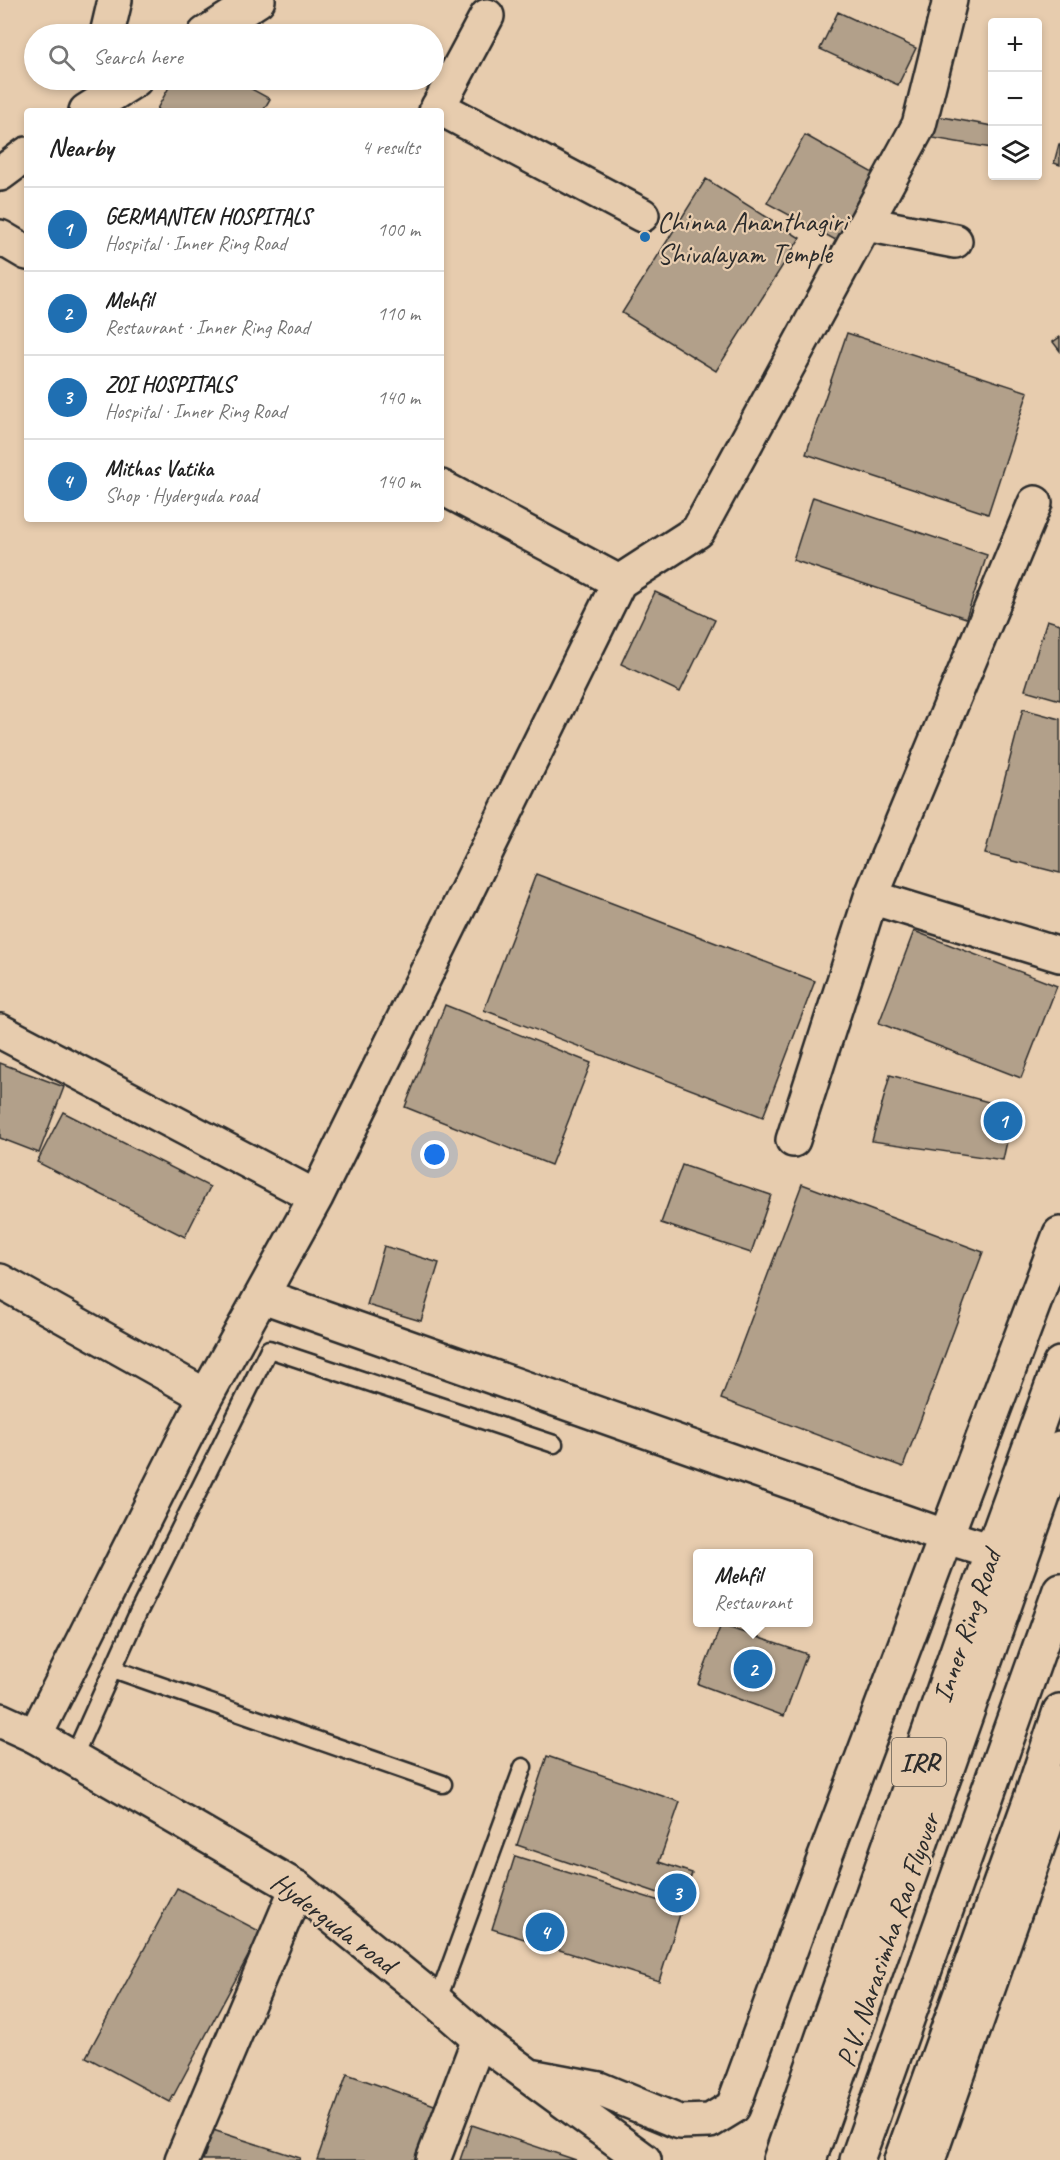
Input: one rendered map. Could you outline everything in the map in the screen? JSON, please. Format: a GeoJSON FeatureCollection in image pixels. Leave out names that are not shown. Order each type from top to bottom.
{"type":"FeatureCollection","features":[{"type":"Feature","properties":{"kind":"main road"},"geometry":{"type":"LineString","coordinates":[[109,24],[115,0]]}},
{"type":"Feature","properties":{"kind":"main road"},"geometry":{"type":"LineString","coordinates":[[221,24],[258,0]]}},
{"type":"Feature","properties":{"kind":"main road"},"geometry":{"type":"LineString","coordinates":[[35,1736],[206,1396],[316,1197],[619,582],[698,531],[919,125],[950,0]]}},
{"type":"Feature","properties":{"kind":"main road"},"geometry":{"type":"LineString","coordinates":[[438,108],[487,16]]}},
{"type":"Feature","properties":{"kind":"main road"},"geometry":{"type":"LineString","coordinates":[[91,100],[113,90]]}},
{"type":"Feature","properties":{"kind":"main road"},"geometry":{"type":"LineString","coordinates":[[444,113],[642,214]]}},
{"type":"Feature","properties":{"kind":"main road"},"geometry":{"type":"LineString","coordinates":[[0,174],[24,156]]}},
{"type":"Feature","properties":{"kind":"main road"},"geometry":{"type":"LineString","coordinates":[[866,224],[955,241]]}},
{"type":"Feature","properties":{"kind":"main road"},"geometry":{"type":"LineString","coordinates":[[0,237],[24,251]]}},
{"type":"Feature","properties":{"kind":"main road"},"geometry":{"type":"LineString","coordinates":[[444,489],[619,582]]}},
{"type":"Feature","properties":{"kind":"main road"},"geometry":{"type":"LineString","coordinates":[[793,1140],[871,897],[1035,503]]}},
{"type":"Feature","properties":{"kind":"main road"},"geometry":{"type":"LineString","coordinates":[[871,897],[1060,955]]}},
{"type":"Feature","properties":{"kind":"main road"},"geometry":{"type":"LineString","coordinates":[[0,1031],[316,1197]]}},
{"type":"Feature","properties":{"kind":"main road"},"geometry":{"type":"LineString","coordinates":[[530,2076],[599,2089],[679,2122],[710,2121],[734,2107],[805,1910],[1060,1234]]}},
{"type":"Feature","properties":{"kind":"main road"},"geometry":{"type":"LineString","coordinates":[[0,1281],[206,1396]]}},
{"type":"Feature","properties":{"kind":"main road"},"geometry":{"type":"LineString","coordinates":[[263,1296],[992,1551]]}},
{"type":"Feature","properties":{"kind":"main road","name":"Inner Ring Road"},"geometry":{"type":"LineString","coordinates":[[780,2160],[992,1551],[1060,1364]]}},
{"type":"Feature","properties":{"kind":"main road","name":"P.V. Narasimha Rao Flyover"},"geometry":{"type":"LineString","coordinates":[[809,2160],[1060,1448]]}},
{"type":"Feature","properties":{"kind":"main road","name":"P.V. Narasimha Rao Flyover"},"geometry":{"type":"LineString","coordinates":[[857,2160],[1060,1590]]}},
{"type":"Feature","properties":{"kind":"main road"},"geometry":{"type":"LineString","coordinates":[[901,2160],[1060,1711]]}},
{"type":"Feature","properties":{"kind":"main road","name":"Hyderguda road"},"geometry":{"type":"LineString","coordinates":[[0,1720],[35,1736],[297,1888],[479,2039],[644,2160]]}},
{"type":"Feature","properties":{"kind":"main road"},"geometry":{"type":"LineString","coordinates":[[928,2160],[1060,1783]]}},
{"type":"Feature","properties":{"kind":"main road"},"geometry":{"type":"LineString","coordinates":[[182,2160],[297,1888]]}},
{"type":"Feature","properties":{"kind":"main road"},"geometry":{"type":"LineString","coordinates":[[434,2160],[479,2039]]}},
{"type":"Feature","properties":{"kind":"lane"},"geometry":{"type":"LineString","coordinates":[[73,1758],[138,1613],[269,1349],[554,1444]]}},
{"type":"Feature","properties":{"kind":"lane"},"geometry":{"type":"LineString","coordinates":[[113,1669],[443,1784]]}},
{"type":"Feature","properties":{"kind":"lane"},"geometry":{"type":"LineString","coordinates":[[437,2002],[523,1767]]}},
{"type":"Feature","properties":{"kind":"building"},"geometry":{"type":"Polygon","coordinates":[[[838,12],[916,48],[898,85],[820,49],[838,12]]]}},
{"type":"Feature","properties":{"kind":"building"},"geometry":{"type":"Polygon","coordinates":[[[167,90],[253,90],[270,99],[265,108],[158,108],[167,90]]]}},
{"type":"Feature","properties":{"kind":"building"},"geometry":{"type":"Polygon","coordinates":[[[937,116],[988,125],[988,147],[933,138],[937,116]]]}},
{"type":"Feature","properties":{"kind":"building"},"geometry":{"type":"Polygon","coordinates":[[[805,135],[880,177],[843,244],[767,203],[805,135]]]}},
{"type":"Feature","properties":{"kind":"building"},"geometry":{"type":"Polygon","coordinates":[[[1060,144],[1060,165],[1054,163],[1060,144]]]}},
{"type":"Feature","properties":{"kind":"building"},"geometry":{"type":"Polygon","coordinates":[[[706,179],[800,238],[716,371],[622,313],[706,179]]]}},
{"type":"Feature","properties":{"kind":"building"},"geometry":{"type":"Polygon","coordinates":[[[847,333],[1028,392],[988,514],[806,454],[847,333]]]}},
{"type":"Feature","properties":{"kind":"building"},"geometry":{"type":"Polygon","coordinates":[[[1060,337],[1060,351],[1053,342],[1060,337]]]}},
{"type":"Feature","properties":{"kind":"building"},"geometry":{"type":"Polygon","coordinates":[[[813,497],[987,555],[966,618],[793,560],[813,497]]]}},
{"type":"Feature","properties":{"kind":"building"},"geometry":{"type":"Polygon","coordinates":[[[655,592],[715,620],[680,692],[621,664],[655,592]]]}},
{"type":"Feature","properties":{"kind":"building"},"geometry":{"type":"Polygon","coordinates":[[[1047,620],[1060,624],[1060,700],[1025,690],[1047,620]]]}},
{"type":"Feature","properties":{"kind":"building"},"geometry":{"type":"Polygon","coordinates":[[[1023,709],[1060,719],[1060,873],[985,854],[1023,709]]]}},
{"type":"Feature","properties":{"kind":"building"},"geometry":{"type":"Polygon","coordinates":[[[536,874],[815,981],[763,1117],[484,1010],[536,874]]]}},
{"type":"Feature","properties":{"kind":"building"},"geometry":{"type":"Polygon","coordinates":[[[914,931],[1057,986],[1021,1078],[879,1023],[914,931]]]}},
{"type":"Feature","properties":{"kind":"building"},"geometry":{"type":"Polygon","coordinates":[[[445,1005],[591,1063],[551,1165],[405,1107],[445,1005]]]}},
{"type":"Feature","properties":{"kind":"building"},"geometry":{"type":"Polygon","coordinates":[[[0,1063],[64,1087],[39,1153],[0,1138],[0,1063]]]}},
{"type":"Feature","properties":{"kind":"building"},"geometry":{"type":"Polygon","coordinates":[[[890,1075],[1014,1109],[1003,1160],[872,1141],[890,1075]]]}},
{"type":"Feature","properties":{"kind":"building"},"geometry":{"type":"Polygon","coordinates":[[[63,1112],[210,1187],[185,1237],[37,1162],[63,1112]]]}},
{"type":"Feature","properties":{"kind":"building"},"geometry":{"type":"Polygon","coordinates":[[[682,1165],[771,1195],[751,1253],[661,1223],[682,1165]]]}},
{"type":"Feature","properties":{"kind":"building"},"geometry":{"type":"Polygon","coordinates":[[[802,1184],[983,1252],[903,1467],[721,1399],[802,1184]]]}},
{"type":"Feature","properties":{"kind":"building"},"geometry":{"type":"Polygon","coordinates":[[[384,1246],[439,1263],[421,1321],[367,1305],[384,1246]]]}},
{"type":"Feature","properties":{"kind":"building"},"geometry":{"type":"Polygon","coordinates":[[[720,1627],[727,1627],[807,1654],[784,1716],[698,1684],[720,1627]]]}},
{"type":"Feature","properties":{"kind":"building"},"geometry":{"type":"Polygon","coordinates":[[[547,1756],[680,1802],[659,1862],[692,1873],[682,1901],[517,1845],[547,1756]]]}},
{"type":"Feature","properties":{"kind":"building"},"geometry":{"type":"Polygon","coordinates":[[[515,1856],[682,1908],[659,1981],[492,1929],[515,1856]]]}},
{"type":"Feature","properties":{"kind":"building"},"geometry":{"type":"Polygon","coordinates":[[[177,1888],[261,1932],[170,2102],[86,2057],[177,1888]]]}},
{"type":"Feature","properties":{"kind":"building"},"geometry":{"type":"Polygon","coordinates":[[[347,2074],[440,2107],[422,2160],[317,2160],[347,2074]]]}},
{"type":"Feature","properties":{"kind":"building"},"geometry":{"type":"Polygon","coordinates":[[[472,2125],[576,2160],[460,2160],[472,2125]]]}},
{"type":"Feature","properties":{"kind":"building"},"geometry":{"type":"Polygon","coordinates":[[[213,2130],[300,2158],[299,2160],[203,2160],[213,2130]]]}},
{"type":"Feature","properties":{"kind":"place","name":"Chinna Ananthagiri Shivalayam Temple"},"geometry":{"type":"Point","coordinates":[645,237]}},
{"type":"Feature","properties":{"kind":"place","name":"GERMANTEN HOSPITALS"},"geometry":{"type":"Point","coordinates":[1003,1121]}},
{"type":"Feature","properties":{"kind":"place","name":"Mehfil"},"geometry":{"type":"Point","coordinates":[753,1669]}},
{"type":"Feature","properties":{"kind":"place","name":"ZOI HOSPITALS"},"geometry":{"type":"Point","coordinates":[677,1893]}},
{"type":"Feature","properties":{"kind":"place","name":"Mithas Vatika"},"geometry":{"type":"Point","coordinates":[545,1932]}}]}
